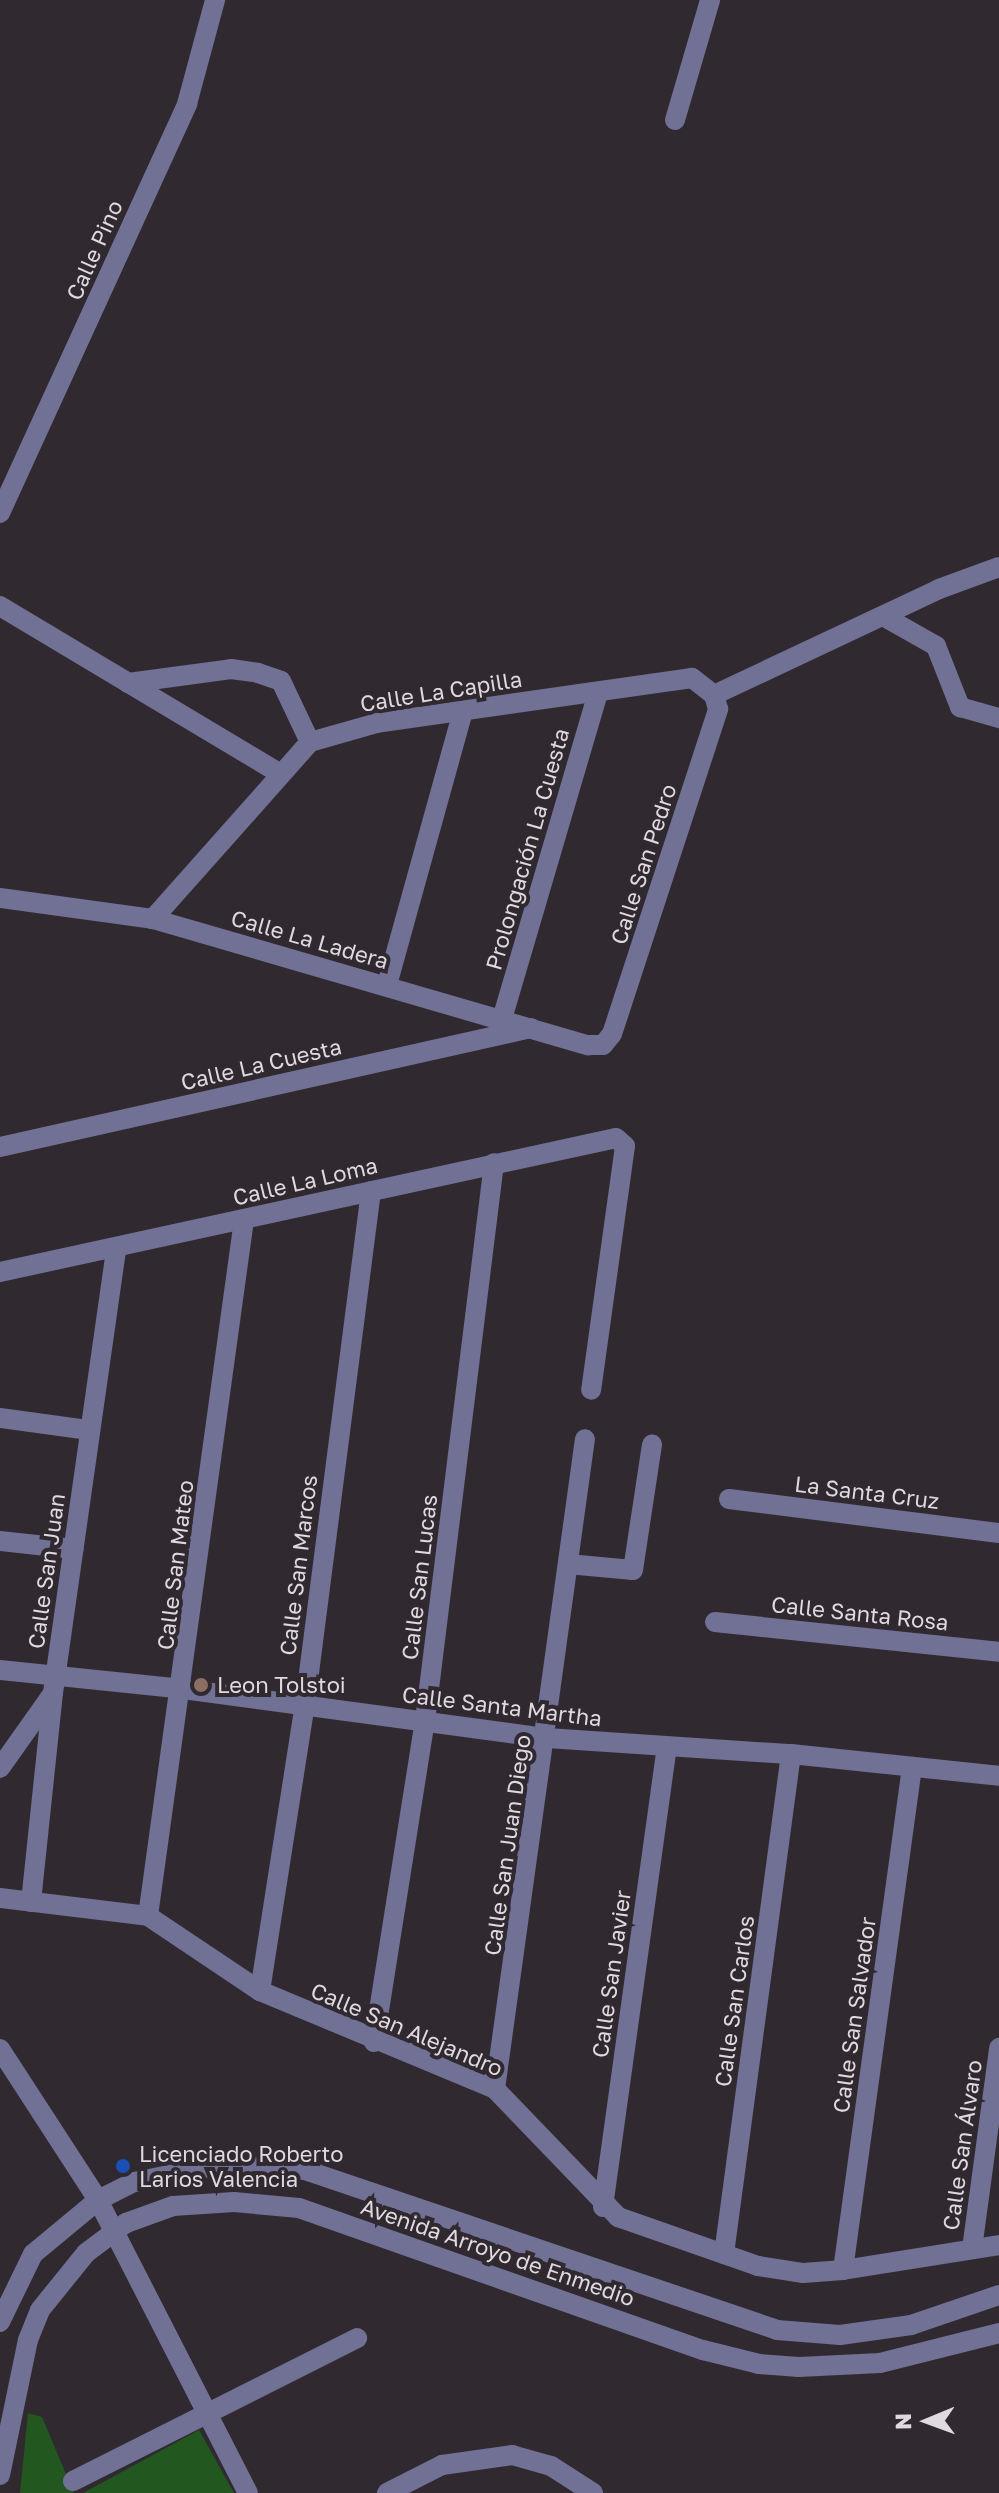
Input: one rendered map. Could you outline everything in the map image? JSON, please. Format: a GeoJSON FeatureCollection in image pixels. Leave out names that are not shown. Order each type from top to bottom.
{"type":"FeatureCollection","features":[{"type":"Feature","properties":{"kind":"street","name":"Calle Pino"},"geometry":{"type":"LineString","coordinates":[[0,513],[187,104],[215,0]]}},
{"type":"Feature","properties":{"kind":"street"},"geometry":{"type":"LineString","coordinates":[[675,120],[710,0]]}},
{"type":"Feature","properties":{"kind":"street"},"geometry":{"type":"LineString","coordinates":[[714,695],[883,616],[999,567]]}},
{"type":"Feature","properties":{"kind":"street"},"geometry":{"type":"LineString","coordinates":[[0,606],[281,774]]}},
{"type":"Feature","properties":{"kind":"street"},"geometry":{"type":"LineString","coordinates":[[883,616],[936,646],[960,707],[999,718]]}},
{"type":"Feature","properties":{"kind":"street"},"geometry":{"type":"LineString","coordinates":[[128,683],[231,669],[258,673],[281,681],[310,742],[153,919]]}},
{"type":"Feature","properties":{"kind":"street","name":"Calle La Capilla"},"geometry":{"type":"LineString","coordinates":[[310,742],[377,723],[692,678],[714,695]]}},
{"type":"Feature","properties":{"kind":"street","name":"Prolongación La Cuesta"},"geometry":{"type":"LineString","coordinates":[[502,1019],[598,692]]}},
{"type":"Feature","properties":{"kind":"street","name":"Calle San Pedro"},"geometry":{"type":"LineString","coordinates":[[603,1045],[612,1034],[718,709],[714,695]]}},
{"type":"Feature","properties":{"kind":"street"},"geometry":{"type":"LineString","coordinates":[[387,985],[463,711]]}},
{"type":"Feature","properties":{"kind":"street","name":"Calle La Ladera"},"geometry":{"type":"LineString","coordinates":[[0,898],[153,919],[588,1045],[603,1045]]}},
{"type":"Feature","properties":{"kind":"street","name":"Calle La Cuesta"},"geometry":{"type":"LineString","coordinates":[[0,1147],[532,1028]]}},
{"type":"Feature","properties":{"kind":"street","name":"Calle La Loma"},"geometry":{"type":"LineString","coordinates":[[0,1272],[116,1249],[494,1163],[621,1140],[625,1146],[591,1390]]}},
{"type":"Feature","properties":{"kind":"street","name":"Calle San Lucas"},"geometry":{"type":"LineString","coordinates":[[374,2042],[425,1721],[494,1163]]}},
{"type":"Feature","properties":{"kind":"street","name":"Calle San Marcos"},"geometry":{"type":"LineString","coordinates":[[260,1991],[305,1704],[371,1191]]}},
{"type":"Feature","properties":{"kind":"street","name":"Calle San Mateo"},"geometry":{"type":"LineString","coordinates":[[148,1916],[183,1689],[244,1220]]}},
{"type":"Feature","properties":{"kind":"street","name":"Calle San Juan"},"geometry":{"type":"LineString","coordinates":[[31,1902],[54,1684],[116,1249]]}},
{"type":"Feature","properties":{"kind":"street"},"geometry":{"type":"LineString","coordinates":[[0,1418],[89,1430]]}},
{"type":"Feature","properties":{"kind":"street","name":"Calle San Juan Diego"},"geometry":{"type":"LineString","coordinates":[[495,2089],[547,1738],[585,1439]]}},
{"type":"Feature","properties":{"kind":"street"},"geometry":{"type":"LineString","coordinates":[[568,1564],[633,1570],[652,1444]]}},
{"type":"Feature","properties":{"kind":"street","name":"La Santa Cruz"},"geometry":{"type":"LineString","coordinates":[[729,1499],[999,1533]]}},
{"type":"Feature","properties":{"kind":"street"},"geometry":{"type":"LineString","coordinates":[[0,1541],[74,1549]]}},
{"type":"Feature","properties":{"kind":"street","name":"Calle Santa Rosa"},"geometry":{"type":"LineString","coordinates":[[715,1622],[999,1652]]}},
{"type":"Feature","properties":{"kind":"street","name":"Calle Santa Martha"},"geometry":{"type":"LineString","coordinates":[[0,1670],[54,1684],[183,1689],[547,1738],[791,1754],[999,1776]]}},
{"type":"Feature","properties":{"kind":"street"},"geometry":{"type":"LineString","coordinates":[[0,1768],[54,1684]]}},
{"type":"Feature","properties":{"kind":"street","name":"Calle San Javier"},"geometry":{"type":"LineString","coordinates":[[603,2207],[667,1748]]}},
{"type":"Feature","properties":{"kind":"street","name":"Calle San Carlos"},"geometry":{"type":"LineString","coordinates":[[724,2254],[791,1754]]}},
{"type":"Feature","properties":{"kind":"street","name":"Calle San Salvador"},"geometry":{"type":"LineString","coordinates":[[843,2270],[912,1767]]}},
{"type":"Feature","properties":{"kind":"street","name":"Calle San Alejandro"},"geometry":{"type":"LineString","coordinates":[[0,1898],[148,1916],[260,1991],[374,2042],[495,2089],[603,2207],[724,2254],[803,2273],[843,2270],[999,2245]]}},
{"type":"Feature","properties":{"kind":"street","name":"Calle San Álvaro"},"geometry":{"type":"LineString","coordinates":[[972,2249],[999,2048]]}},
{"type":"Feature","properties":{"kind":"street"},"geometry":{"type":"LineString","coordinates":[[1,2051],[98,2200],[248,2493]]}},
{"type":"Feature","properties":{"kind":"street","name":"Avenida Arroyo de Enmedio"},"geometry":{"type":"LineString","coordinates":[[0,2322],[33,2254],[98,2200],[178,2170],[262,2164],[305,2170],[777,2330],[840,2335],[911,2325],[999,2295]]}},
{"type":"Feature","properties":{"kind":"street","name":"Avenida Arroyo de Enmedio"},"geometry":{"type":"LineString","coordinates":[[1,2465],[28,2340],[40,2310],[77,2262],[115,2231],[173,2206],[202,2203],[299,2208],[703,2350],[759,2364],[880,2363],[999,2333]]}},
{"type":"Feature","properties":{"kind":"street"},"geometry":{"type":"LineString","coordinates":[[73,2481],[357,2338]]}},
{"type":"Feature","properties":{"kind":"street"},"geometry":{"type":"LineString","coordinates":[[387,2493],[442,2465],[512,2455],[551,2466],[593,2493]]}},
{"type":"Feature","properties":{"kind":"green space"},"geometry":{"type":"Polygon","coordinates":[[[28,2413],[42,2417],[74,2493],[20,2493],[28,2413]]]}},
{"type":"Feature","properties":{"kind":"green space"},"geometry":{"type":"Polygon","coordinates":[[[199,2430],[234,2493],[83,2493],[199,2430]]]}},
{"type":"Feature","properties":{"kind":"place","name":"Leon Tolstoi"},"geometry":{"type":"Point","coordinates":[201,1685]}},
{"type":"Feature","properties":{"kind":"place","name":"Licenciado Roberto Larios Valencia"},"geometry":{"type":"Point","coordinates":[123,2166]}}]}
